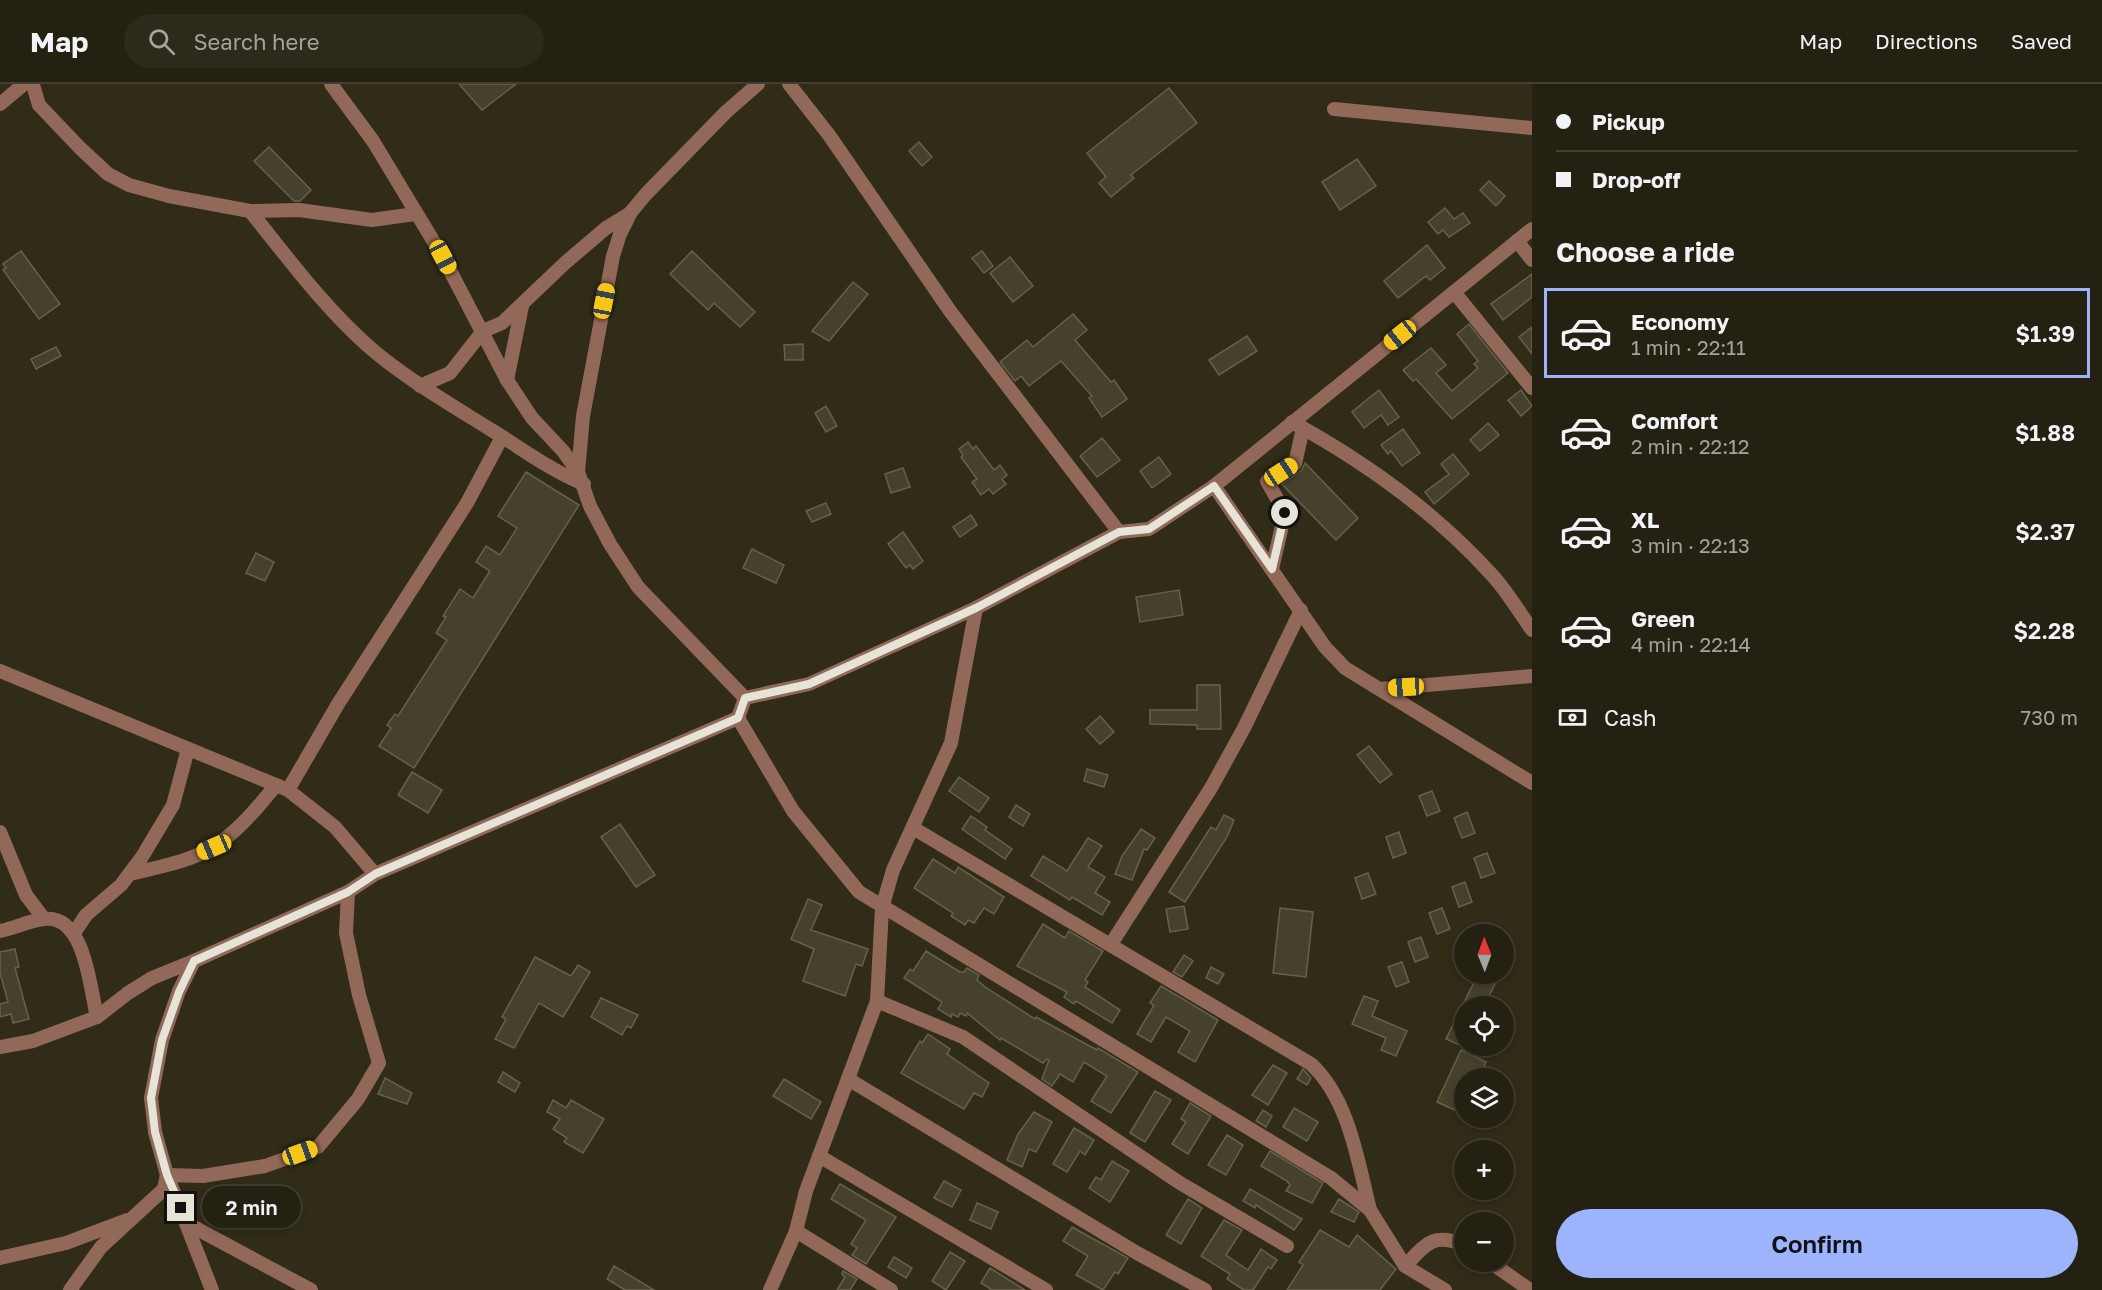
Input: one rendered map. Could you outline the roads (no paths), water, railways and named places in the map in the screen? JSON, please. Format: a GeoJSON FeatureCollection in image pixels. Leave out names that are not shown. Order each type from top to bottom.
{"type":"FeatureCollection","features":[{"type":"Feature","properties":{"kind":"street"},"geometry":{"type":"LineString","coordinates":[[2,84],[5,87],[18,84]]}},
{"type":"Feature","properties":{"kind":"street"},"geometry":{"type":"LineString","coordinates":[[0,104],[31,84],[39,105],[80,148],[117,181],[169,196],[250,212],[299,210],[372,220],[415,214]]}},
{"type":"Feature","properties":{"kind":"street"},"geometry":{"type":"LineString","coordinates":[[331,84],[373,141],[443,257],[507,380],[532,418],[563,451],[581,478],[590,506],[610,544],[638,587],[745,698]]}},
{"type":"Feature","properties":{"kind":"street"},"geometry":{"type":"LineString","coordinates":[[420,386],[450,373],[483,331],[502,323],[582,247],[631,212],[726,112],[758,84]]}},
{"type":"Feature","properties":{"kind":"street"},"geometry":{"type":"LineString","coordinates":[[789,84],[829,135],[950,311],[1119,532]]}},
{"type":"Feature","properties":{"kind":"street"},"geometry":{"type":"LineString","coordinates":[[1334,109],[1532,128]]}},
{"type":"Feature","properties":{"kind":"street"},"geometry":{"type":"LineString","coordinates":[[250,212],[321,300],[369,346],[420,386],[556,473],[581,478]]}},
{"type":"Feature","properties":{"kind":"street"},"geometry":{"type":"LineString","coordinates":[[581,478],[583,416],[613,256],[620,234],[631,212]]}},
{"type":"Feature","properties":{"kind":"street"},"geometry":{"type":"LineString","coordinates":[[745,698],[809,684],[976,608],[1119,532],[1149,529],[1214,486],[1298,425],[1532,229]]}},
{"type":"Feature","properties":{"kind":"street"},"geometry":{"type":"LineString","coordinates":[[1517,241],[1532,260]]}},
{"type":"Feature","properties":{"kind":"street"},"geometry":{"type":"LineString","coordinates":[[1454,292],[1532,388]]}},
{"type":"Feature","properties":{"kind":"street"},"geometry":{"type":"LineString","coordinates":[[507,380],[522,306]]}},
{"type":"Feature","properties":{"kind":"street"},"geometry":{"type":"LineString","coordinates":[[1272,569],[1285,513],[1267,481],[1295,464],[1298,425]]}},
{"type":"Feature","properties":{"kind":"street"},"geometry":{"type":"LineString","coordinates":[[1298,425],[1403,493],[1440,524],[1492,575],[1532,630]]}},
{"type":"Feature","properties":{"kind":"street"},"geometry":{"type":"LineString","coordinates":[[130,874],[178,862],[214,847],[282,788],[467,503],[502,437]]}},
{"type":"Feature","properties":{"kind":"street"},"geometry":{"type":"LineString","coordinates":[[1214,486],[1325,647],[1345,668],[1532,783]]}},
{"type":"Feature","properties":{"kind":"street"},"geometry":{"type":"LineString","coordinates":[[770,1290],[796,1231],[806,1191],[877,1001],[882,908],[893,870],[951,743],[976,608]]}},
{"type":"Feature","properties":{"kind":"street"},"geometry":{"type":"LineString","coordinates":[[1111,944],[1211,788],[1244,728],[1301,610]]}},
{"type":"Feature","properties":{"kind":"street"},"geometry":{"type":"LineString","coordinates":[[0,671],[282,788],[335,827],[375,874]]}},
{"type":"Feature","properties":{"kind":"street"},"geometry":{"type":"LineString","coordinates":[[1380,689],[1532,676]]}},
{"type":"Feature","properties":{"kind":"street"},"geometry":{"type":"LineString","coordinates":[[0,1048],[33,1041],[97,1017],[152,978],[348,892],[375,874],[738,718],[745,698]]}},
{"type":"Feature","properties":{"kind":"street"},"geometry":{"type":"LineString","coordinates":[[738,718],[788,802],[819,845],[859,892],[882,908],[950,946],[1287,1150],[1331,1178],[1370,1210]]}},
{"type":"Feature","properties":{"kind":"street"},"geometry":{"type":"LineString","coordinates":[[74,933],[86,915],[121,885],[130,874],[173,805],[188,749]]}},
{"type":"Feature","properties":{"kind":"street"},"geometry":{"type":"LineString","coordinates":[[913,828],[1311,1064],[1322,1074],[1347,1127],[1370,1210],[1405,1266],[1445,1290]]}},
{"type":"Feature","properties":{"kind":"street"},"geometry":{"type":"LineString","coordinates":[[0,832],[26,895],[44,919]]}},
{"type":"Feature","properties":{"kind":"street"},"geometry":{"type":"LineString","coordinates":[[167,1175],[203,1176],[266,1166],[318,1147],[358,1099],[379,1064],[359,995],[346,933],[348,892]]}},
{"type":"Feature","properties":{"kind":"street"},"geometry":{"type":"LineString","coordinates":[[0,932],[44,919],[57,919],[74,933],[79,938],[97,1017]]}},
{"type":"Feature","properties":{"kind":"street"},"geometry":{"type":"LineString","coordinates":[[194,961],[179,992],[162,1040],[151,1098],[155,1132],[167,1175],[212,1290]]}},
{"type":"Feature","properties":{"kind":"street"},"geometry":{"type":"LineString","coordinates":[[877,1001],[963,1037],[1180,1183],[1287,1246]]}},
{"type":"Feature","properties":{"kind":"street"},"geometry":{"type":"LineString","coordinates":[[848,1079],[1137,1253],[1205,1290]]}},
{"type":"Feature","properties":{"kind":"street"},"geometry":{"type":"LineString","coordinates":[[819,1156],[1046,1290]]}},
{"type":"Feature","properties":{"kind":"street"},"geometry":{"type":"LineString","coordinates":[[70,1290],[101,1247],[164,1189],[167,1175]]}},
{"type":"Feature","properties":{"kind":"street"},"geometry":{"type":"LineString","coordinates":[[0,1258],[66,1243],[132,1218]]}},
{"type":"Feature","properties":{"kind":"street"},"geometry":{"type":"LineString","coordinates":[[188,1224],[311,1290]]}},
{"type":"Feature","properties":{"kind":"street"},"geometry":{"type":"LineString","coordinates":[[796,1231],[891,1290]]}},
{"type":"Feature","properties":{"kind":"street"},"geometry":{"type":"LineString","coordinates":[[1405,1266],[1428,1242],[1449,1239],[1454,1241]]}},
{"type":"Feature","properties":{"kind":"street"},"geometry":{"type":"LineString","coordinates":[[1504,1272],[1530,1290]]}}]}
